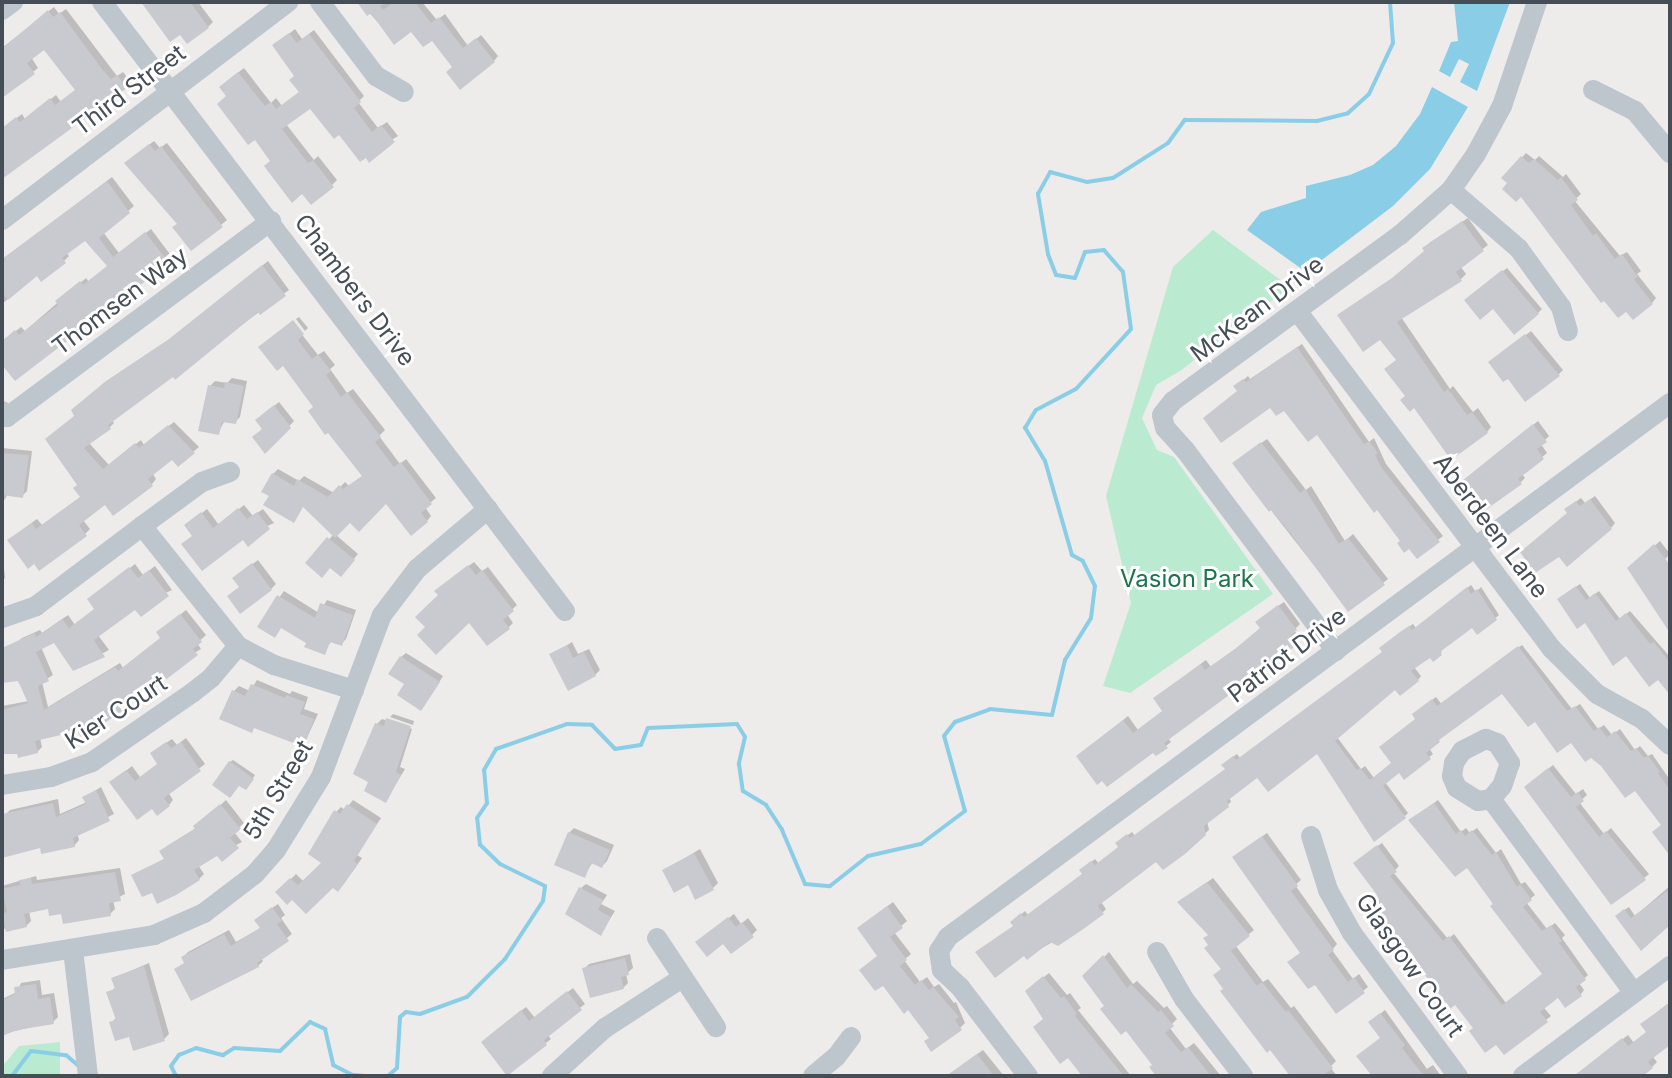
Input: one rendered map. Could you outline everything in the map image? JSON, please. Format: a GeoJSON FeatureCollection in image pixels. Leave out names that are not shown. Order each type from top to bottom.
{"type":"FeatureCollection","features":[{"type":"Feature","properties":{"kind":"street"},"geometry":{"type":"LineString","coordinates":[[2,10],[13,2]]}},
{"type":"Feature","properties":{"kind":"street","name":"Chambers Drive"},"geometry":{"type":"LineString","coordinates":[[102,2],[565,611]]}},
{"type":"Feature","properties":{"kind":"street","name":"Third Street"},"geometry":{"type":"LineString","coordinates":[[2,220],[288,2]]}},
{"type":"Feature","properties":{"kind":"street"},"geometry":{"type":"LineString","coordinates":[[320,2],[376,76],[404,92]]}},
{"type":"Feature","properties":{"kind":"street","name":"McKean Drive"},"geometry":{"type":"LineString","coordinates":[[1336,651],[1186,451],[1165,428],[1162,415],[1173,401],[1400,235],[1451,190],[1476,154],[1502,106],[1537,2]]}},
{"type":"Feature","properties":{"kind":"street"},"geometry":{"type":"LineString","coordinates":[[1593,90],[1635,111],[1670,153]]}},
{"type":"Feature","properties":{"kind":"street"},"geometry":{"type":"LineString","coordinates":[[1451,190],[1519,249],[1561,307],[1568,331]]}},
{"type":"Feature","properties":{"kind":"street","name":"Thomsen Way"},"geometry":{"type":"LineString","coordinates":[[2,411],[7,417],[271,221]]}},
{"type":"Feature","properties":{"kind":"street","name":"Aberdeen Lane"},"geometry":{"type":"LineString","coordinates":[[1298,312],[1572,672],[1597,694],[1642,719],[1670,745]]}},
{"type":"Feature","properties":{"kind":"street","name":"Patriot Drive"},"geometry":{"type":"LineString","coordinates":[[1028,1076],[960,987],[942,970],[939,951],[948,937],[1670,403]]}},
{"type":"Feature","properties":{"kind":"street"},"geometry":{"type":"LineString","coordinates":[[2,618],[36,606],[202,482],[230,472]]}},
{"type":"Feature","properties":{"kind":"street","name":"5th Street"},"geometry":{"type":"LineString","coordinates":[[2,960],[128,942],[176,927],[204,913],[255,874],[276,850],[321,777],[369,645],[398,591],[441,546],[488,509]]}},
{"type":"Feature","properties":{"kind":"street"},"geometry":{"type":"LineString","coordinates":[[142,526],[238,646],[274,665],[354,690]]}},
{"type":"Feature","properties":{"kind":"street","name":"Kier Court"},"geometry":{"type":"LineString","coordinates":[[2,785],[51,777],[92,762],[211,678],[238,646]]}},
{"type":"Feature","properties":{"kind":"street"},"geometry":{"type":"LineString","coordinates":[[1491,799],[1634,993]]}},
{"type":"Feature","properties":{"kind":"street","name":"Glasgow Court"},"geometry":{"type":"LineString","coordinates":[[1311,836],[1328,890],[1352,933],[1458,1076]]}},
{"type":"Feature","properties":{"kind":"street"},"geometry":{"type":"LineString","coordinates":[[657,938],[716,1027]]}},
{"type":"Feature","properties":{"kind":"street"},"geometry":{"type":"LineString","coordinates":[[73,950],[88,1069]]}},
{"type":"Feature","properties":{"kind":"street"},"geometry":{"type":"LineString","coordinates":[[1157,952],[1184,999],[1243,1076]]}},
{"type":"Feature","properties":{"kind":"street"},"geometry":{"type":"LineString","coordinates":[[1523,1076],[1670,966]]}},
{"type":"Feature","properties":{"kind":"street"},"geometry":{"type":"LineString","coordinates":[[552,1076],[605,1028],[682,978]]}},
{"type":"Feature","properties":{"kind":"street"},"geometry":{"type":"LineString","coordinates":[[813,1076],[836,1057],[851,1037]]}},
{"type":"Feature","properties":{"kind":"green space","name":"Vasion Park"},"geometry":{"type":"Polygon","coordinates":[[[1213,230],[1290,287],[1180,371],[1156,385],[1142,418],[1157,450],[1174,457],[1273,594],[1130,693],[1103,686],[1131,603],[1106,496],[1173,267],[1213,230]]]}},
{"type":"Feature","properties":{"kind":"green space"},"geometry":{"type":"Polygon","coordinates":[[[60,1042],[60,1076],[2,1076],[2,1067],[19,1046],[60,1042]]]}},
{"type":"Feature","properties":{"kind":"water"},"geometry":{"type":"Polygon","coordinates":[[[1454,2],[1510,2],[1477,91],[1460,82],[1469,64],[1459,59],[1450,77],[1439,71],[1451,42],[1458,41],[1454,2]]]}},
{"type":"Feature","properties":{"kind":"water"},"geometry":{"type":"Polygon","coordinates":[[[1432,87],[1468,107],[1430,169],[1393,206],[1306,272],[1247,230],[1261,212],[1306,198],[1306,186],[1350,175],[1373,165],[1396,146],[1420,114],[1432,87]]]}},
{"type":"Feature","properties":{"kind":"building"},"geometry":{"type":"Polygon","coordinates":[[[141,2],[190,2],[209,28],[187,44],[180,35],[170,42],[141,2]]]}},
{"type":"Feature","properties":{"kind":"building"},"geometry":{"type":"Polygon","coordinates":[[[357,2],[386,2],[380,6],[383,10],[394,2],[415,2],[431,23],[439,17],[463,48],[476,38],[495,62],[460,90],[446,72],[452,67],[432,41],[423,47],[411,32],[394,45],[371,13],[367,16],[357,2]]]}},
{"type":"Feature","properties":{"kind":"building"},"geometry":{"type":"Polygon","coordinates":[[[48,10],[53,17],[60,12],[102,69],[111,79],[117,75],[127,88],[2,179],[2,128],[16,117],[20,122],[50,98],[55,105],[75,90],[44,50],[27,63],[35,74],[2,98],[2,49],[48,10]]]}},
{"type":"Feature","properties":{"kind":"building"},"geometry":{"type":"Polygon","coordinates":[[[289,33],[297,43],[309,34],[361,102],[354,108],[372,132],[381,125],[395,142],[369,163],[366,158],[360,162],[339,135],[334,139],[310,109],[282,129],[308,163],[313,160],[334,187],[311,205],[302,194],[292,203],[264,166],[270,161],[255,140],[248,145],[217,104],[226,96],[219,87],[238,72],[265,106],[271,102],[276,109],[299,92],[289,80],[294,76],[272,45],[289,33]]]}},
{"type":"Feature","properties":{"kind":"building"},"geometry":{"type":"Polygon","coordinates":[[[149,144],[155,151],[161,146],[223,227],[191,251],[172,227],[177,224],[124,163],[149,144]]]}},
{"type":"Feature","properties":{"kind":"building"},"geometry":{"type":"Polygon","coordinates":[[[1521,156],[1529,163],[1534,159],[1558,180],[1561,177],[1578,200],[1571,205],[1593,236],[1596,233],[1615,259],[1622,254],[1638,277],[1634,279],[1653,304],[1633,320],[1626,312],[1618,318],[1604,301],[1601,303],[1521,197],[1516,202],[1502,189],[1507,183],[1501,178],[1521,156]]]}},
{"type":"Feature","properties":{"kind":"building"},"geometry":{"type":"Polygon","coordinates":[[[107,181],[130,213],[99,238],[113,257],[145,232],[169,263],[15,381],[2,365],[2,341],[15,330],[19,335],[58,305],[55,301],[80,281],[83,285],[107,266],[85,241],[62,258],[66,263],[41,282],[37,276],[8,300],[2,292],[2,259],[107,181]]]}},
{"type":"Feature","properties":{"kind":"building"},"geometry":{"type":"Polygon","coordinates":[[[1462,221],[1484,251],[1456,272],[1462,281],[1397,322],[1444,392],[1448,389],[1467,415],[1472,412],[1488,433],[1451,460],[1414,408],[1410,412],[1400,400],[1405,396],[1384,369],[1396,360],[1380,340],[1363,352],[1337,315],[1392,278],[1424,251],[1422,248],[1462,221]]]}},
{"type":"Feature","properties":{"kind":"building"},"geometry":{"type":"Polygon","coordinates":[[[262,265],[286,296],[260,315],[258,312],[175,380],[173,377],[108,425],[111,429],[84,448],[103,469],[135,443],[139,448],[168,425],[195,453],[178,467],[172,460],[148,479],[153,486],[113,516],[105,505],[79,525],[87,536],[39,571],[34,564],[28,569],[7,540],[32,523],[36,529],[80,497],[73,488],[77,485],[45,439],[74,416],[71,410],[106,381],[169,339],[262,265]]]}},
{"type":"Feature","properties":{"kind":"building"},"geometry":{"type":"Polygon","coordinates":[[[1502,270],[1539,314],[1514,335],[1493,309],[1480,320],[1464,300],[1502,270]]]}},
{"type":"Feature","properties":{"kind":"building"},"geometry":{"type":"Polygon","coordinates":[[[293,320],[304,334],[298,340],[312,359],[318,354],[331,371],[326,375],[341,397],[347,392],[381,437],[375,442],[394,467],[401,462],[432,504],[421,513],[428,522],[411,536],[386,504],[359,532],[350,523],[335,538],[303,507],[294,523],[263,505],[269,496],[261,492],[272,473],[294,486],[297,479],[328,497],[339,485],[343,489],[362,476],[328,433],[325,435],[308,411],[313,407],[283,366],[277,371],[258,347],[293,320]]]}},
{"type":"Feature","properties":{"kind":"building"},"geometry":{"type":"Polygon","coordinates":[[[1525,334],[1560,376],[1525,402],[1508,379],[1503,382],[1488,362],[1525,334]]]}},
{"type":"Feature","properties":{"kind":"building"},"geometry":{"type":"Polygon","coordinates":[[[1297,347],[1364,444],[1369,441],[1378,453],[1375,455],[1382,468],[1440,542],[1417,559],[1409,549],[1404,553],[1397,543],[1400,541],[1377,510],[1374,513],[1317,435],[1308,442],[1284,411],[1276,416],[1270,408],[1221,443],[1203,418],[1237,391],[1233,386],[1243,379],[1246,382],[1297,347]]]}},
{"type":"Feature","properties":{"kind":"building"},"geometry":{"type":"Polygon","coordinates":[[[225,382],[244,386],[236,424],[222,422],[219,435],[198,431],[208,385],[224,388],[225,382]]]}},
{"type":"Feature","properties":{"kind":"building"},"geometry":{"type":"Polygon","coordinates":[[[274,405],[291,428],[265,454],[252,437],[262,429],[255,420],[274,405]]]}},
{"type":"Feature","properties":{"kind":"building"},"geometry":{"type":"Polygon","coordinates":[[[1533,424],[1547,442],[1537,449],[1544,459],[1518,479],[1522,484],[1484,511],[1462,481],[1533,424]]]}},
{"type":"Feature","properties":{"kind":"building"},"geometry":{"type":"Polygon","coordinates":[[[1261,442],[1300,493],[1305,489],[1339,544],[1348,538],[1385,585],[1348,612],[1291,534],[1271,510],[1269,512],[1232,463],[1261,442]]]}},
{"type":"Feature","properties":{"kind":"building"},"geometry":{"type":"Polygon","coordinates":[[[2,453],[29,455],[23,498],[2,495],[2,453]]]}},
{"type":"Feature","properties":{"kind":"building"},"geometry":{"type":"Polygon","coordinates":[[[1590,499],[1612,529],[1567,567],[1559,557],[1535,573],[1520,552],[1567,513],[1564,509],[1576,501],[1580,506],[1590,499]]]}},
{"type":"Feature","properties":{"kind":"building"},"geometry":{"type":"Polygon","coordinates":[[[238,508],[247,519],[257,512],[270,529],[248,547],[243,540],[202,571],[181,544],[192,536],[184,525],[201,512],[213,528],[238,508]]]}},
{"type":"Feature","properties":{"kind":"building"},"geometry":{"type":"Polygon","coordinates":[[[327,537],[355,560],[341,577],[330,568],[322,578],[305,563],[327,537]]]}},
{"type":"Feature","properties":{"kind":"building"},"geometry":{"type":"Polygon","coordinates":[[[1654,544],[1670,565],[1670,633],[1627,568],[1654,544]]]}},
{"type":"Feature","properties":{"kind":"building"},"geometry":{"type":"Polygon","coordinates":[[[252,563],[272,590],[240,614],[227,596],[239,587],[232,578],[252,563]]]}},
{"type":"Feature","properties":{"kind":"building"},"geometry":{"type":"Polygon","coordinates":[[[468,565],[476,575],[482,570],[514,611],[503,620],[510,629],[487,646],[469,623],[436,655],[417,635],[425,627],[415,617],[438,595],[434,591],[468,565]]]}},
{"type":"Feature","properties":{"kind":"building"},"geometry":{"type":"Polygon","coordinates":[[[129,567],[138,578],[149,570],[169,596],[141,617],[135,610],[94,640],[105,657],[73,671],[54,643],[36,652],[49,681],[38,686],[44,710],[115,667],[118,671],[160,638],[156,632],[180,614],[202,642],[193,649],[198,655],[155,688],[149,681],[125,699],[130,706],[82,738],[77,731],[67,737],[65,734],[35,741],[38,753],[18,758],[17,754],[2,754],[2,710],[28,703],[18,681],[2,683],[2,648],[35,633],[36,637],[62,619],[69,628],[94,609],[87,599],[129,567]]]}},
{"type":"Feature","properties":{"kind":"building"},"geometry":{"type":"Polygon","coordinates":[[[1576,586],[1586,600],[1595,593],[1616,621],[1626,613],[1650,644],[1654,642],[1670,663],[1670,695],[1658,680],[1649,687],[1626,656],[1613,666],[1585,623],[1577,629],[1557,599],[1576,586]]]}},
{"type":"Feature","properties":{"kind":"building"},"geometry":{"type":"Polygon","coordinates":[[[1467,587],[1471,594],[1477,589],[1497,620],[1477,635],[1472,628],[1440,652],[1442,655],[1433,662],[1430,658],[1411,671],[1419,681],[1400,696],[1395,690],[1335,741],[1357,770],[1360,768],[1370,780],[1391,763],[1379,747],[1415,719],[1412,714],[1432,699],[1437,706],[1518,646],[1567,711],[1575,706],[1594,731],[1599,727],[1607,737],[1615,731],[1631,751],[1636,748],[1644,758],[1648,755],[1670,790],[1670,856],[1652,832],[1661,825],[1635,791],[1625,798],[1601,766],[1591,758],[1585,762],[1571,743],[1557,753],[1535,722],[1528,727],[1502,694],[1439,740],[1426,753],[1431,759],[1404,780],[1399,773],[1383,786],[1406,818],[1374,842],[1317,754],[1268,792],[1257,778],[1227,801],[1229,807],[1204,826],[1206,835],[1185,854],[1163,870],[1156,862],[1098,906],[1104,914],[1082,930],[1058,946],[1050,942],[1027,960],[1024,956],[995,978],[975,952],[1013,926],[1010,922],[1021,913],[1024,917],[1082,874],[1079,870],[1091,861],[1095,865],[1118,847],[1115,843],[1127,834],[1130,838],[1225,769],[1221,765],[1233,756],[1236,760],[1382,652],[1379,648],[1400,632],[1409,626],[1412,630],[1467,587]]]}},
{"type":"Feature","properties":{"kind":"building"},"geometry":{"type":"Polygon","coordinates":[[[277,595],[315,618],[320,603],[353,615],[342,646],[330,642],[325,655],[304,647],[306,643],[281,628],[275,638],[257,627],[277,595]]]}},
{"type":"Feature","properties":{"kind":"building"},"geometry":{"type":"Polygon","coordinates":[[[1278,605],[1297,630],[1290,636],[1297,645],[1164,743],[1168,748],[1156,756],[1153,753],[1107,787],[1102,781],[1097,785],[1076,756],[1123,720],[1133,733],[1162,711],[1153,698],[1201,664],[1205,670],[1235,649],[1260,628],[1255,622],[1278,605]]]}},
{"type":"Feature","properties":{"kind":"building"},"geometry":{"type":"Polygon","coordinates":[[[567,645],[573,658],[584,652],[596,676],[568,691],[549,654],[567,645]]]}},
{"type":"Feature","properties":{"kind":"building"},"geometry":{"type":"Polygon","coordinates":[[[400,656],[440,682],[421,711],[397,695],[404,684],[388,674],[400,656]]]}},
{"type":"Feature","properties":{"kind":"building"},"geometry":{"type":"Polygon","coordinates":[[[251,684],[285,698],[286,695],[305,702],[300,714],[314,719],[304,747],[254,728],[252,733],[219,719],[232,690],[245,696],[251,684]]]}},
{"type":"Feature","properties":{"kind":"building"},"geometry":{"type":"Polygon","coordinates":[[[386,718],[411,726],[396,772],[401,775],[386,803],[364,791],[368,782],[353,774],[375,723],[384,726],[386,718]]]}},
{"type":"Feature","properties":{"kind":"building"},"geometry":{"type":"Polygon","coordinates":[[[166,742],[171,748],[181,742],[201,771],[164,798],[170,806],[157,816],[152,809],[137,820],[109,782],[126,770],[135,781],[157,764],[150,753],[166,742]]]}},
{"type":"Feature","properties":{"kind":"building"},"geometry":{"type":"Polygon","coordinates":[[[229,761],[254,779],[246,790],[239,786],[230,798],[212,785],[229,761]]]}},
{"type":"Feature","properties":{"kind":"building"},"geometry":{"type":"Polygon","coordinates":[[[1548,768],[1571,797],[1578,792],[1584,801],[1576,807],[1599,837],[1606,831],[1646,880],[1611,905],[1524,787],[1548,768]]]}},
{"type":"Feature","properties":{"kind":"building"},"geometry":{"type":"Polygon","coordinates":[[[96,790],[110,821],[73,838],[75,847],[41,854],[40,848],[2,858],[2,814],[53,803],[56,817],[86,804],[82,797],[96,790]]]}},
{"type":"Feature","properties":{"kind":"building"},"geometry":{"type":"Polygon","coordinates":[[[1434,803],[1456,834],[1461,830],[1465,836],[1472,830],[1492,855],[1496,852],[1517,887],[1520,884],[1532,900],[1523,907],[1542,931],[1551,925],[1562,941],[1559,943],[1586,980],[1576,987],[1582,996],[1565,1008],[1558,998],[1540,1012],[1548,1022],[1504,1055],[1496,1045],[1485,1053],[1469,1031],[1473,1028],[1455,1005],[1450,1009],[1370,900],[1377,895],[1353,863],[1377,845],[1397,872],[1390,876],[1443,941],[1449,936],[1502,1005],[1542,974],[1490,906],[1493,904],[1467,868],[1455,877],[1408,820],[1434,803]]]}},
{"type":"Feature","properties":{"kind":"building"},"geometry":{"type":"Polygon","coordinates":[[[220,804],[241,829],[230,838],[239,848],[222,862],[217,856],[194,870],[200,880],[176,895],[157,904],[152,893],[142,897],[131,875],[164,859],[159,851],[195,829],[193,826],[220,804]]]}},
{"type":"Feature","properties":{"kind":"building"},"geometry":{"type":"Polygon","coordinates":[[[347,804],[377,824],[354,861],[358,864],[338,892],[333,888],[306,914],[292,900],[287,905],[275,892],[290,878],[298,885],[321,863],[308,854],[334,810],[340,814],[347,804]]]}},
{"type":"Feature","properties":{"kind":"building"},"geometry":{"type":"Polygon","coordinates":[[[568,832],[610,850],[602,868],[591,863],[585,878],[554,865],[568,832]]]}},
{"type":"Feature","properties":{"kind":"building"},"geometry":{"type":"Polygon","coordinates":[[[1262,836],[1298,886],[1291,891],[1334,950],[1328,955],[1348,982],[1354,977],[1365,993],[1336,1014],[1315,985],[1308,989],[1287,962],[1300,953],[1232,857],[1262,836]]]}},
{"type":"Feature","properties":{"kind":"building"},"geometry":{"type":"Polygon","coordinates":[[[694,853],[714,890],[695,900],[688,885],[674,893],[662,870],[694,853]]]}},
{"type":"Feature","properties":{"kind":"building"},"geometry":{"type":"Polygon","coordinates":[[[115,872],[121,901],[109,903],[111,916],[63,924],[61,914],[49,916],[48,909],[24,914],[27,927],[6,932],[2,914],[7,912],[2,889],[20,885],[19,880],[31,878],[32,884],[115,872]]]}},
{"type":"Feature","properties":{"kind":"building"},"geometry":{"type":"Polygon","coordinates":[[[1207,882],[1250,936],[1231,951],[1257,986],[1262,982],[1286,1012],[1288,1010],[1333,1068],[1322,1076],[1290,1076],[1270,1050],[1267,1053],[1220,991],[1223,989],[1213,975],[1221,969],[1204,948],[1208,945],[1203,938],[1208,935],[1177,902],[1207,882]]]}},
{"type":"Feature","properties":{"kind":"building"},"geometry":{"type":"Polygon","coordinates":[[[579,887],[603,900],[598,910],[611,917],[601,936],[565,914],[579,887]]]}},
{"type":"Feature","properties":{"kind":"building"},"geometry":{"type":"Polygon","coordinates":[[[1670,889],[1670,925],[1641,951],[1615,916],[1624,909],[1631,918],[1670,889]]]}},
{"type":"Feature","properties":{"kind":"building"},"geometry":{"type":"Polygon","coordinates":[[[887,906],[903,928],[890,937],[907,960],[900,966],[915,985],[921,980],[929,990],[933,987],[959,1017],[955,1020],[962,1030],[931,1052],[924,1041],[929,1038],[908,1010],[904,1014],[883,986],[875,991],[859,970],[877,956],[857,928],[887,906]]]}},
{"type":"Feature","properties":{"kind":"building"},"geometry":{"type":"Polygon","coordinates":[[[272,907],[282,921],[277,924],[289,941],[257,963],[259,967],[191,1001],[174,969],[184,963],[181,957],[224,934],[231,946],[260,928],[254,920],[272,907]]]}},
{"type":"Feature","properties":{"kind":"building"},"geometry":{"type":"Polygon","coordinates":[[[728,917],[736,927],[742,922],[754,937],[731,954],[723,944],[707,957],[695,942],[728,917]]]}},
{"type":"Feature","properties":{"kind":"building"},"geometry":{"type":"Polygon","coordinates":[[[1103,955],[1127,988],[1131,984],[1158,1012],[1161,1010],[1174,1026],[1165,1033],[1181,1052],[1188,1047],[1211,1076],[1156,1076],[1149,1067],[1152,1065],[1126,1031],[1121,1035],[1100,1009],[1104,1006],[1082,976],[1103,955]]]}},
{"type":"Feature","properties":{"kind":"building"},"geometry":{"type":"Polygon","coordinates":[[[625,958],[629,975],[621,977],[624,989],[590,998],[582,968],[625,958]]]}},
{"type":"Feature","properties":{"kind":"building"},"geometry":{"type":"Polygon","coordinates":[[[144,966],[165,1041],[133,1051],[129,1037],[115,1041],[109,1022],[116,1020],[106,992],[115,989],[111,978],[144,966]]]}},
{"type":"Feature","properties":{"kind":"building"},"geometry":{"type":"Polygon","coordinates":[[[1043,976],[1061,998],[1064,996],[1077,1014],[1075,1016],[1124,1076],[1082,1076],[1068,1058],[1060,1064],[1033,1027],[1043,1019],[1025,991],[1043,976]]]}},
{"type":"Feature","properties":{"kind":"building"},"geometry":{"type":"Polygon","coordinates":[[[36,984],[38,999],[50,997],[54,1024],[17,1030],[2,1036],[2,1000],[15,994],[14,987],[36,984]]]}},
{"type":"Feature","properties":{"kind":"building"},"geometry":{"type":"Polygon","coordinates":[[[567,991],[582,1010],[544,1040],[547,1045],[507,1076],[481,1042],[521,1010],[529,1021],[567,991]]]}},
{"type":"Feature","properties":{"kind":"building"},"geometry":{"type":"Polygon","coordinates":[[[1670,1003],[1670,1045],[1648,1062],[1653,1068],[1643,1076],[1574,1076],[1622,1038],[1628,1046],[1646,1032],[1640,1024],[1670,1003]]]}},
{"type":"Feature","properties":{"kind":"building"},"geometry":{"type":"Polygon","coordinates":[[[1380,1013],[1424,1076],[1372,1076],[1356,1056],[1380,1038],[1368,1022],[1380,1013]]]}},
{"type":"Feature","properties":{"kind":"building"},"geometry":{"type":"Polygon","coordinates":[[[977,1054],[994,1076],[946,1076],[977,1054]]]}},
{"type":"Feature","properties":{"kind":"waterway"},"geometry":{"type":"LineString","coordinates":[[388,1076],[397,1068],[400,1017],[406,1012],[420,1014],[467,997],[505,959],[543,901],[545,886],[500,864],[480,845],[477,818],[487,803],[484,770],[496,749],[567,724],[592,725],[615,749],[641,745],[648,728],[737,724],[745,737],[739,764],[743,791],[766,805],[782,830],[805,884],[830,886],[868,856],[921,844],[965,811],[944,736],[955,722],[990,709],[1052,715],[1065,660],[1091,618],[1095,586],[1083,561],[1072,555],[1045,461],[1025,428],[1036,410],[1076,389],[1131,329],[1123,272],[1104,250],[1085,252],[1075,278],[1056,275],[1048,254],[1038,194],[1050,172],[1087,182],[1113,178],[1168,143],[1185,120],[1317,121],[1348,113],[1369,94],[1393,43],[1390,2]]}},
{"type":"Feature","properties":{"kind":"waterway"},"geometry":{"type":"LineString","coordinates":[[176,1076],[171,1066],[179,1055],[196,1048],[223,1055],[234,1048],[280,1051],[310,1022],[325,1029],[333,1065],[353,1075],[365,1076]]}},
{"type":"Feature","properties":{"kind":"waterway"},"geometry":{"type":"LineString","coordinates":[[12,1076],[31,1051],[66,1055],[80,1067]]}}]}
